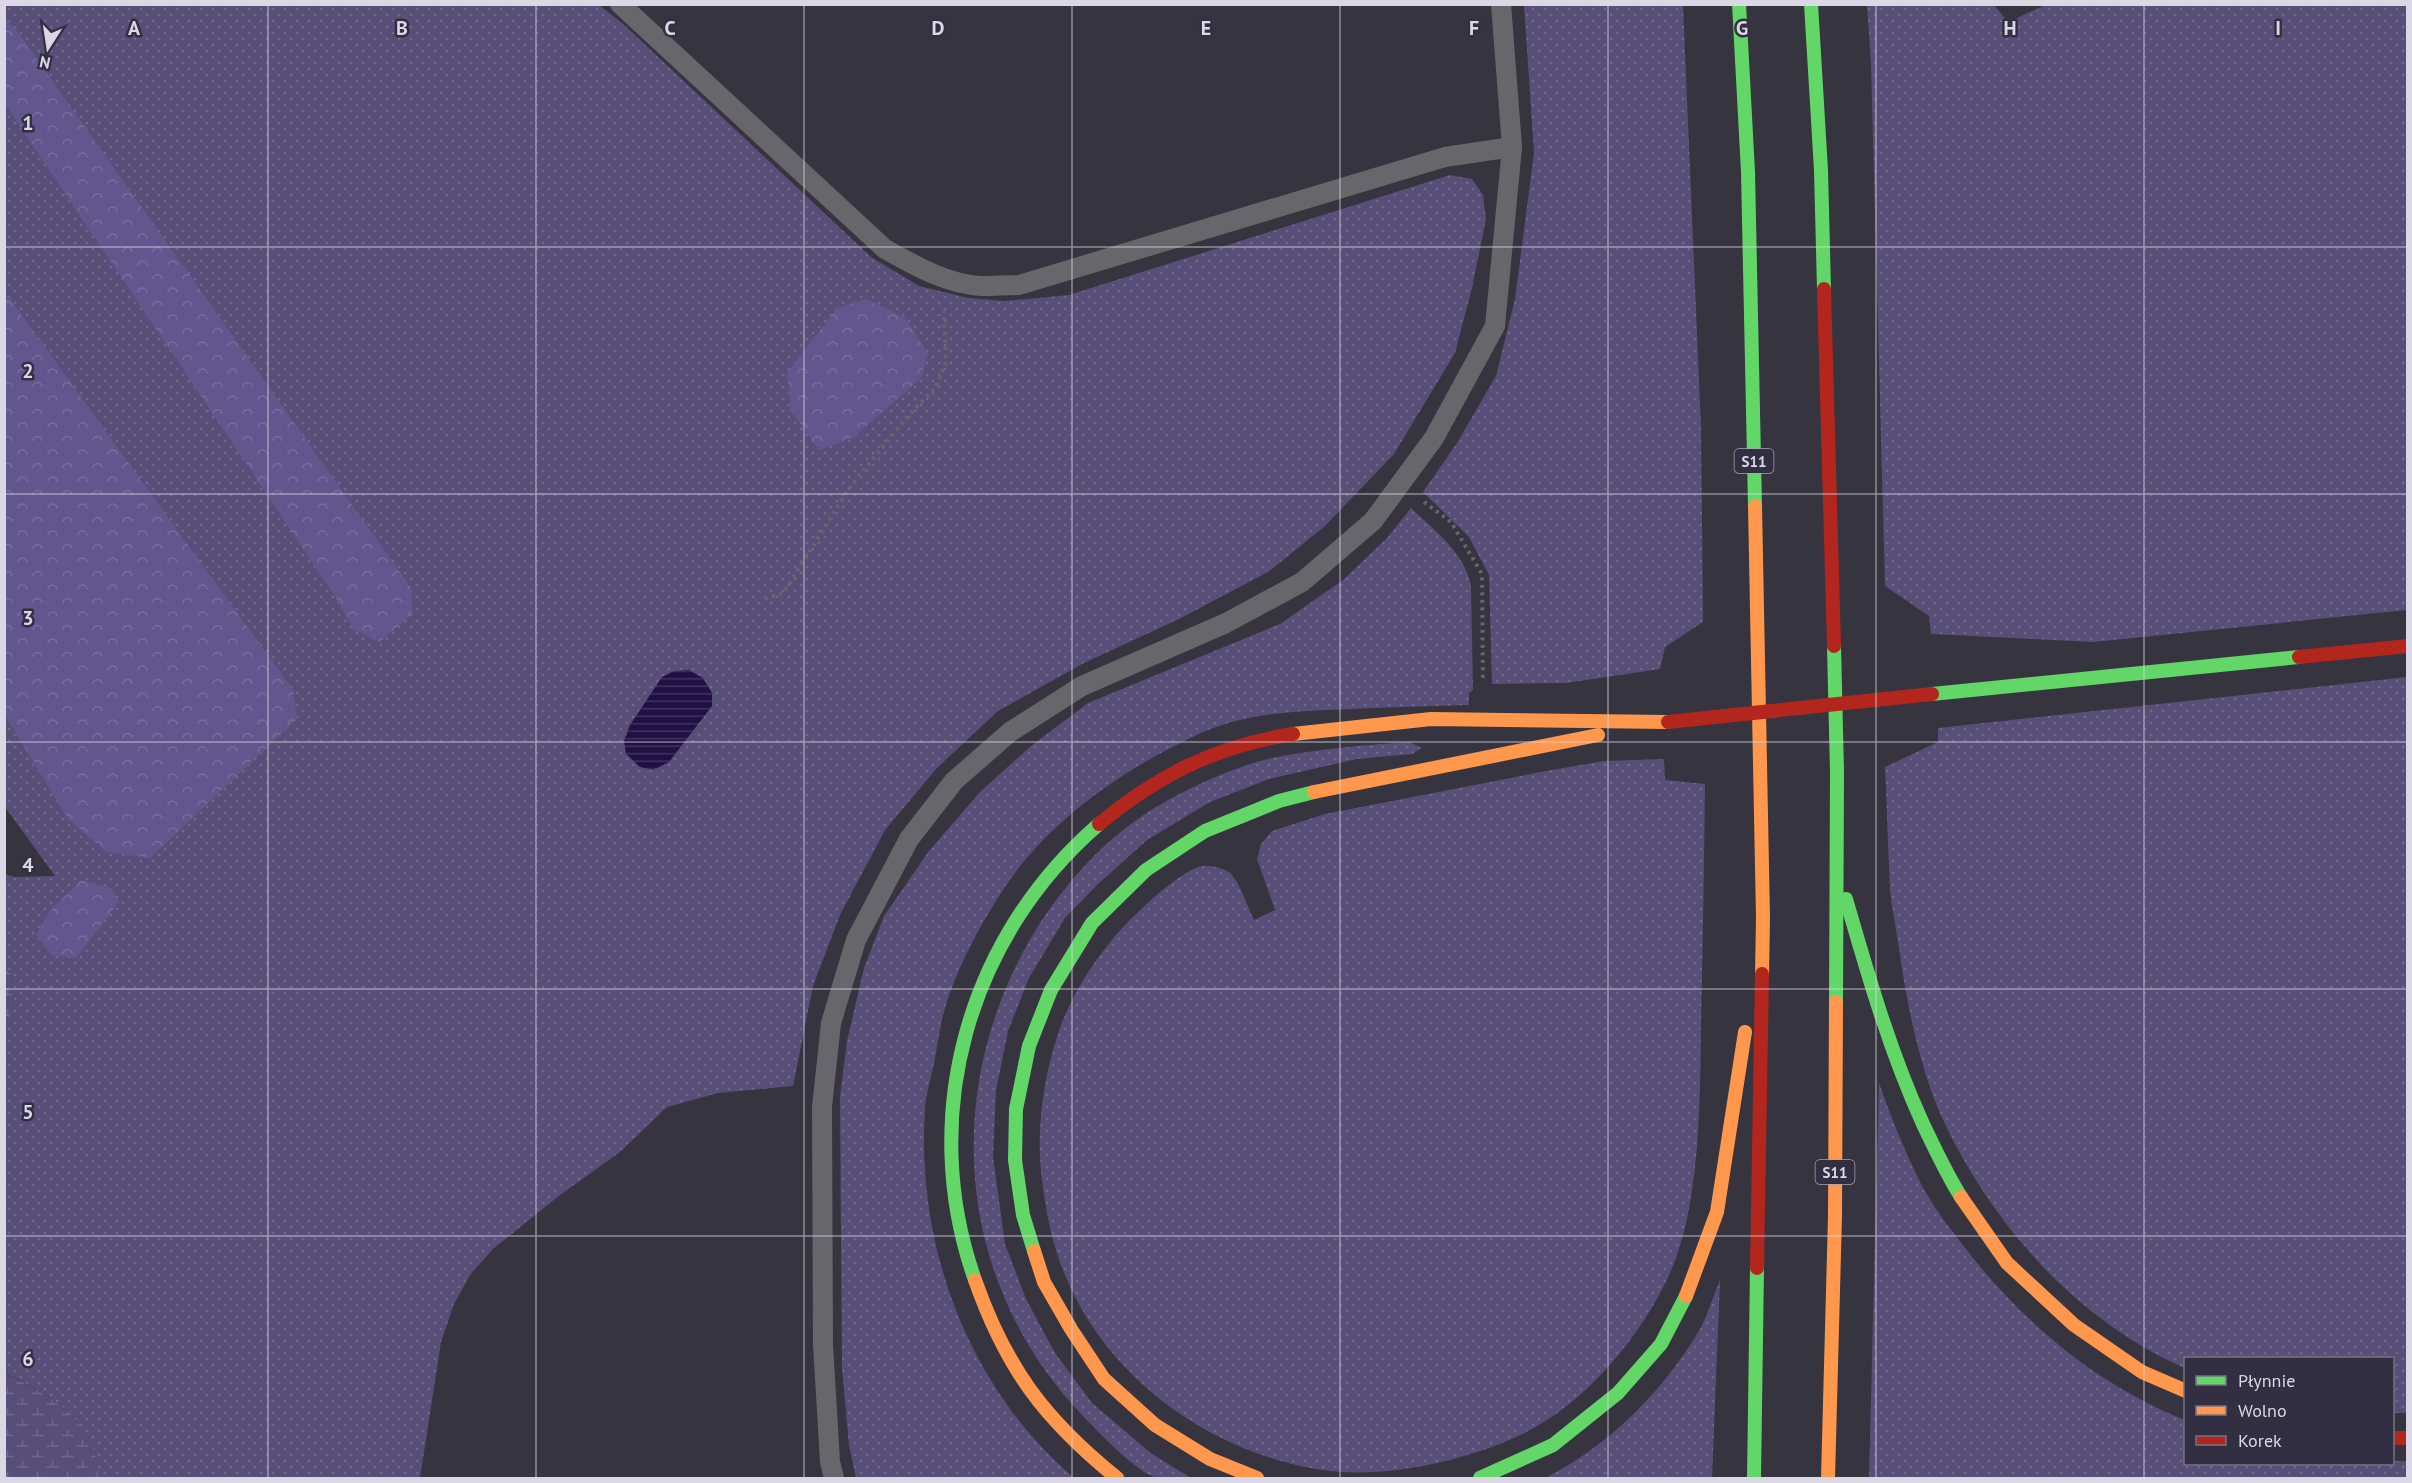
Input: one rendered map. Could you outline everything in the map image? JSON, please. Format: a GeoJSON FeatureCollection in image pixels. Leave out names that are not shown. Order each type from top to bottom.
{"type":"FeatureCollection","features":[{"type":"Feature","properties":{"kind":"highway","name":"S11"},"geometry":{"type":"LineString","coordinates":[[1739,4],[1748,172],[1763,918],[1754,1479]]}},
{"type":"Feature","properties":{"kind":"highway","name":"S11"},"geometry":{"type":"LineString","coordinates":[[1811,4],[1821,170],[1837,772],[1835,1216],[1828,1479]]}},
{"type":"Feature","properties":{"kind":"highway"},"geometry":{"type":"LineString","coordinates":[[1257,1479],[1210,1459],[1155,1425],[1104,1379],[1044,1282],[1023,1215],[1015,1160],[1016,1109],[1029,1046],[1050,990],[1092,922],[1146,870],[1205,831],[1279,801],[1324,790],[1668,722],[2408,646]]}},
{"type":"Feature","properties":{"kind":"highway"},"geometry":{"type":"LineString","coordinates":[[1118,1479],[1075,1444],[1024,1384],[987,1318],[962,1246],[951,1184],[950,1117],[958,1054],[977,990],[1006,934],[1041,882],[1089,831],[1155,781],[1218,752],[1302,732],[1431,719],[1668,722]]}},
{"type":"Feature","properties":{"kind":"highway"},"geometry":{"type":"LineString","coordinates":[[1836,865],[1877,1004],[1910,1095],[1946,1174],[2007,1263],[2074,1325],[2142,1372],[2184,1390]]}},
{"type":"Feature","properties":{"kind":"highway"},"geometry":{"type":"LineString","coordinates":[[1480,1479],[1553,1445],[1618,1393],[1661,1344],[1686,1295],[1717,1212],[1763,918]]}},
{"type":"Feature","properties":{"kind":"lane"},"geometry":{"type":"LineString","coordinates":[[620,4],[885,249],[918,268],[980,286],[1019,285],[1445,157],[1512,147]]}},
{"type":"Feature","properties":{"kind":"lane"},"geometry":{"type":"LineString","coordinates":[[834,1479],[829,1450],[823,1296],[822,1107],[831,1023],[856,940],[909,839],[954,781],[1010,732],[1082,686],[1226,623],[1302,582],[1372,521],[1434,438],[1495,326],[1512,147],[1501,4]]}},
{"type":"Feature","properties":{"kind":"path"},"geometry":{"type":"LineString","coordinates":[[765,599],[784,592],[848,490],[906,418],[936,387],[946,362],[943,334],[944,277]]}},
{"type":"Feature","properties":{"kind":"path"},"geometry":{"type":"LineString","coordinates":[[1400,484],[1451,522],[1482,574],[1484,692]]}},
{"type":"Feature","properties":{"kind":"green space"},"geometry":{"type":"Polygon","coordinates":[[[2048,4],[2407,5],[2407,610],[2093,642],[1931,634],[1929,616],[1885,586],[1871,63],[1867,5],[1994,5],[2008,22],[2048,4]]]}},
{"type":"Feature","properties":{"kind":"green space"},"geometry":{"type":"Polygon","coordinates":[[[5,5],[599,5],[622,23],[871,257],[919,286],[968,298],[1004,301],[1069,295],[1450,175],[1472,179],[1483,195],[1486,219],[1472,288],[1455,353],[1394,454],[1324,527],[1268,572],[1181,618],[1082,664],[998,711],[937,768],[885,830],[840,915],[813,986],[793,1086],[718,1093],[667,1107],[620,1152],[560,1195],[493,1249],[470,1275],[454,1304],[441,1342],[420,1478],[99,1478],[96,1458],[80,1425],[55,1401],[5,1373],[4,1027],[14,1006],[11,973],[5,969],[4,874],[15,877],[55,876],[5,807],[5,5]]]}},
{"type":"Feature","properties":{"kind":"green space"},"geometry":{"type":"Polygon","coordinates":[[[1524,5],[1683,5],[1701,427],[1703,622],[1665,647],[1660,669],[1566,683],[1492,684],[1489,575],[1469,537],[1423,492],[1457,443],[1496,376],[1515,299],[1534,153],[1524,5]]]}},
{"type":"Feature","properties":{"kind":"green space"},"geometry":{"type":"Polygon","coordinates":[[[5,17],[411,588],[412,614],[380,642],[353,629],[335,596],[5,104],[5,17]]]}},
{"type":"Feature","properties":{"kind":"green space"},"geometry":{"type":"Polygon","coordinates":[[[5,292],[293,690],[297,719],[150,858],[107,852],[68,819],[5,715],[5,292]]]}},
{"type":"Feature","properties":{"kind":"green space"},"geometry":{"type":"Polygon","coordinates":[[[866,299],[905,318],[928,353],[921,378],[854,437],[819,450],[791,411],[787,373],[837,308],[866,299]]]}},
{"type":"Feature","properties":{"kind":"green space"},"geometry":{"type":"Polygon","coordinates":[[[1411,508],[1455,552],[1462,562],[1471,585],[1473,690],[1469,693],[1469,705],[1275,714],[1219,726],[1173,746],[1119,778],[1094,796],[1070,815],[1026,859],[1007,884],[981,927],[951,989],[942,1019],[925,1109],[924,1161],[930,1212],[940,1262],[956,1311],[978,1358],[1005,1401],[1037,1442],[1074,1478],[856,1478],[849,1445],[842,1368],[840,1097],[847,1041],[864,968],[884,916],[929,851],[980,792],[1031,746],[1088,703],[1280,624],[1343,580],[1387,538],[1411,508]]]}},
{"type":"Feature","properties":{"kind":"green space"},"geometry":{"type":"Polygon","coordinates":[[[2407,677],[2408,1413],[2394,1413],[2394,1357],[2184,1357],[2184,1368],[2166,1359],[2128,1338],[2076,1298],[2045,1269],[1989,1201],[1955,1144],[1928,1083],[1906,992],[1891,897],[1885,767],[1938,742],[1938,728],[2407,677]]]}},
{"type":"Feature","properties":{"kind":"green space"},"geometry":{"type":"Polygon","coordinates":[[[1409,742],[1422,748],[1412,754],[1357,759],[1269,779],[1210,802],[1147,840],[1097,885],[1065,918],[1029,978],[1008,1031],[996,1091],[993,1157],[1005,1244],[1026,1299],[1055,1353],[1092,1403],[1152,1454],[1191,1478],[1158,1478],[1130,1461],[1083,1416],[1039,1362],[1007,1304],[985,1242],[975,1177],[975,1112],[986,1047],[1008,984],[1040,923],[1086,865],[1112,839],[1142,816],[1171,798],[1256,762],[1323,750],[1409,742]]]}},
{"type":"Feature","properties":{"kind":"green space"},"geometry":{"type":"Polygon","coordinates":[[[1664,759],[1665,780],[1705,784],[1697,1150],[1688,1215],[1670,1273],[1658,1297],[1626,1345],[1587,1389],[1542,1423],[1518,1436],[1472,1454],[1396,1470],[1346,1472],[1322,1470],[1281,1461],[1241,1447],[1204,1429],[1168,1406],[1136,1378],[1108,1347],[1084,1313],[1057,1254],[1043,1187],[1040,1129],[1044,1090],[1052,1052],[1062,1022],[1074,997],[1104,950],[1119,931],[1154,897],[1181,876],[1203,866],[1220,868],[1233,876],[1254,920],[1275,910],[1257,859],[1261,844],[1272,831],[1325,814],[1546,771],[1604,761],[1664,759]]]}},
{"type":"Feature","properties":{"kind":"green space"},"geometry":{"type":"Polygon","coordinates":[[[81,880],[111,888],[119,902],[76,958],[52,955],[36,935],[50,911],[81,880]]]}},
{"type":"Feature","properties":{"kind":"green space"},"geometry":{"type":"Polygon","coordinates":[[[5,969],[11,973],[14,1006],[5,1027],[5,969]]]}},
{"type":"Feature","properties":{"kind":"green space"},"geometry":{"type":"Polygon","coordinates":[[[1879,1083],[1898,1134],[1921,1184],[1962,1244],[2009,1299],[2062,1347],[2090,1369],[2120,1388],[2184,1420],[2184,1465],[2394,1465],[2394,1461],[2407,1461],[2407,1478],[1869,1478],[1879,1083]]]}},
{"type":"Feature","properties":{"kind":"green space"},"geometry":{"type":"Polygon","coordinates":[[[1720,1280],[1712,1478],[1545,1478],[1591,1450],[1612,1434],[1651,1396],[1699,1331],[1720,1280]]]}},
{"type":"Feature","properties":{"kind":"green space"},"geometry":{"type":"Polygon","coordinates":[[[4,1373],[55,1401],[80,1425],[96,1458],[99,1478],[5,1478],[4,1373]]]}},
{"type":"Feature","properties":{"kind":"shaded area"},"geometry":{"type":"Polygon","coordinates":[[[689,670],[703,678],[712,693],[712,706],[669,762],[653,770],[640,767],[626,754],[624,741],[630,725],[662,677],[674,671],[689,670]]]}},
{"type":"Feature","properties":{"kind":"traffic: fast"},"geometry":{"type":"LineString","coordinates":[[1739,4],[1748,172],[1755,506]]}},
{"type":"Feature","properties":{"kind":"traffic: fast"},"geometry":{"type":"LineString","coordinates":[[1811,4],[1821,170],[1824,289]]}},
{"type":"Feature","properties":{"kind":"traffic: fast"},"geometry":{"type":"LineString","coordinates":[[1834,646],[1837,772],[1836,1002]]}},
{"type":"Feature","properties":{"kind":"traffic: fast"},"geometry":{"type":"LineString","coordinates":[[1932,694],[2299,657]]}},
{"type":"Feature","properties":{"kind":"traffic: fast"},"geometry":{"type":"LineString","coordinates":[[1034,1251],[1023,1215],[1015,1160],[1016,1109],[1029,1046],[1051,990],[1092,923],[1146,870],[1205,831],[1279,801],[1314,792]]}},
{"type":"Feature","properties":{"kind":"traffic: fast"},"geometry":{"type":"LineString","coordinates":[[975,1280],[958,1218],[951,1155],[954,1093],[966,1033],[987,975],[1016,920],[1054,869],[1099,824]]}},
{"type":"Feature","properties":{"kind":"traffic: fast"},"geometry":{"type":"LineString","coordinates":[[1846,899],[1871,985],[1900,1069],[1923,1124],[1961,1197]]}},
{"type":"Feature","properties":{"kind":"traffic: fast"},"geometry":{"type":"LineString","coordinates":[[1754,1478],[1757,1268]]}},
{"type":"Feature","properties":{"kind":"traffic: fast"},"geometry":{"type":"LineString","coordinates":[[1480,1478],[1553,1445],[1618,1393],[1661,1344],[1686,1296]]}},
{"type":"Feature","properties":{"kind":"traffic: slow"},"geometry":{"type":"LineString","coordinates":[[1755,506],[1763,918],[1762,974]]}},
{"type":"Feature","properties":{"kind":"traffic: slow"},"geometry":{"type":"LineString","coordinates":[[1293,734],[1431,719],[1668,722]]}},
{"type":"Feature","properties":{"kind":"traffic: slow"},"geometry":{"type":"LineString","coordinates":[[1314,792],[1598,735]]}},
{"type":"Feature","properties":{"kind":"traffic: slow"},"geometry":{"type":"LineString","coordinates":[[1828,1478],[1835,1216],[1836,1002]]}},
{"type":"Feature","properties":{"kind":"traffic: slow"},"geometry":{"type":"LineString","coordinates":[[1686,1296],[1717,1212],[1745,1032]]}},
{"type":"Feature","properties":{"kind":"traffic: slow"},"geometry":{"type":"LineString","coordinates":[[1961,1197],[2007,1263],[2074,1325],[2142,1372],[2184,1390]]}},
{"type":"Feature","properties":{"kind":"traffic: slow"},"geometry":{"type":"LineString","coordinates":[[1034,1251],[1044,1282],[1104,1379],[1155,1425],[1210,1459],[1257,1478]]}},
{"type":"Feature","properties":{"kind":"traffic: slow"},"geometry":{"type":"LineString","coordinates":[[975,1280],[1000,1340],[1030,1390],[1068,1435],[1117,1478]]}},
{"type":"Feature","properties":{"kind":"traffic: jam"},"geometry":{"type":"LineString","coordinates":[[1824,289],[1834,646]]}},
{"type":"Feature","properties":{"kind":"traffic: jam"},"geometry":{"type":"LineString","coordinates":[[2299,657],[2408,646]]}},
{"type":"Feature","properties":{"kind":"traffic: jam"},"geometry":{"type":"LineString","coordinates":[[1668,722],[1932,694]]}},
{"type":"Feature","properties":{"kind":"traffic: jam"},"geometry":{"type":"LineString","coordinates":[[1099,824],[1143,791],[1189,765],[1238,746],[1293,734]]}},
{"type":"Feature","properties":{"kind":"traffic: jam"},"geometry":{"type":"LineString","coordinates":[[1757,1268],[1762,974]]}},
{"type":"Feature","properties":{"kind":"traffic: jam"},"geometry":{"type":"LineString","coordinates":[[2394,1438],[2408,1438]]}}]}
